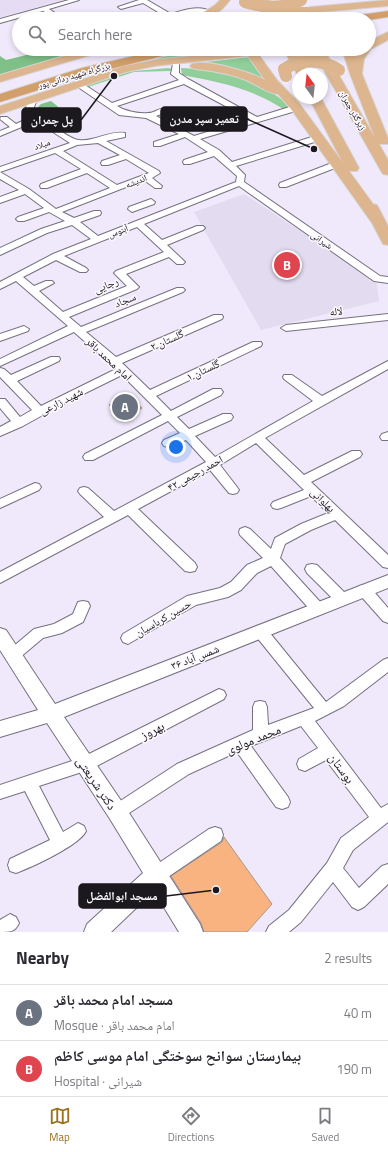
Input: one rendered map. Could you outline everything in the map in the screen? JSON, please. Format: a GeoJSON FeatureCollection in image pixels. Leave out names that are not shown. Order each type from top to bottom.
{"type":"FeatureCollection","features":[{"type":"Feature","properties":{"kind":"highway"},"geometry":{"type":"LineString","coordinates":[[376,16],[388,14]]}},
{"type":"Feature","properties":{"kind":"highway"},"geometry":{"type":"LineString","coordinates":[[376,27],[388,21]]}},
{"type":"Feature","properties":{"kind":"highway","name":"بزرگراه شهید ردانی پور"},"geometry":{"type":"LineString","coordinates":[[0,89],[49,73],[136,56]]}},
{"type":"Feature","properties":{"kind":"highway","name":"بزرگراه شهید ردانی پور"},"geometry":{"type":"LineString","coordinates":[[0,98],[139,56]]}},
{"type":"Feature","properties":{"kind":"main road"},"geometry":{"type":"LineString","coordinates":[[264,0],[271,12]]}},
{"type":"Feature","properties":{"kind":"main road"},"geometry":{"type":"LineString","coordinates":[[290,0],[297,12]]}},
{"type":"Feature","properties":{"kind":"main road"},"geometry":{"type":"LineString","coordinates":[[244,1],[253,5],[272,7],[289,5],[301,0]]}},
{"type":"Feature","properties":{"kind":"main road"},"geometry":{"type":"LineString","coordinates":[[317,0],[326,12]]}},
{"type":"Feature","properties":{"kind":"main road"},"geometry":{"type":"LineString","coordinates":[[367,0],[388,3]]}},
{"type":"Feature","properties":{"kind":"main road"},"geometry":{"type":"LineString","coordinates":[[347,12],[388,3]]}},
{"type":"Feature","properties":{"kind":"main road"},"geometry":{"type":"LineString","coordinates":[[350,12],[357,9],[388,3]]}},
{"type":"Feature","properties":{"kind":"main road"},"geometry":{"type":"LineString","coordinates":[[212,12],[219,7],[232,11]]}},
{"type":"Feature","properties":{"kind":"main road"},"geometry":{"type":"LineString","coordinates":[[298,12],[314,12]]}},
{"type":"Feature","properties":{"kind":"main road"},"geometry":{"type":"LineString","coordinates":[[376,30],[388,29]]}},
{"type":"Feature","properties":{"kind":"main road"},"geometry":{"type":"LineString","coordinates":[[376,31],[388,34]]}},
{"type":"Feature","properties":{"kind":"main road"},"geometry":{"type":"LineString","coordinates":[[376,42],[388,34]]}},
{"type":"Feature","properties":{"kind":"main road"},"geometry":{"type":"LineString","coordinates":[[0,79],[60,56]]}},
{"type":"Feature","properties":{"kind":"main road"},"geometry":{"type":"LineString","coordinates":[[124,69],[143,56]]}},
{"type":"Feature","properties":{"kind":"main road"},"geometry":{"type":"LineString","coordinates":[[257,56],[273,82],[305,120],[377,220]]}},
{"type":"Feature","properties":{"kind":"main road"},"geometry":{"type":"LineString","coordinates":[[293,56],[299,68]]}},
{"type":"Feature","properties":{"kind":"main road","name":"زیرگذر چمران"},"geometry":{"type":"LineString","coordinates":[[322,56],[388,171]]}},
{"type":"Feature","properties":{"kind":"main road"},"geometry":{"type":"LineString","coordinates":[[350,56],[388,154]]}},
{"type":"Feature","properties":{"kind":"main road"},"geometry":{"type":"LineString","coordinates":[[356,74],[358,59],[360,56]]}},
{"type":"Feature","properties":{"kind":"main road"},"geometry":{"type":"LineString","coordinates":[[305,120],[284,69],[290,64],[322,61],[339,70],[380,134]]}},
{"type":"Feature","properties":{"kind":"main road"},"geometry":{"type":"LineString","coordinates":[[2,115],[33,99],[124,69],[176,66],[217,69],[251,78],[266,85],[295,107]]}},
{"type":"Feature","properties":{"kind":"main road"},"geometry":{"type":"LineString","coordinates":[[318,104],[388,241]]}},
{"type":"Feature","properties":{"kind":"street"},"geometry":{"type":"LineString","coordinates":[[36,12],[76,0]]}},
{"type":"Feature","properties":{"kind":"street"},"geometry":{"type":"LineString","coordinates":[[121,7],[143,1],[161,12]]}},
{"type":"Feature","properties":{"kind":"street"},"geometry":{"type":"LineString","coordinates":[[44,9],[49,12]]}},
{"type":"Feature","properties":{"kind":"street"},"geometry":{"type":"LineString","coordinates":[[190,12],[203,10],[208,12]]}},
{"type":"Feature","properties":{"kind":"street"},"geometry":{"type":"LineString","coordinates":[[0,21],[12,20]]}},
{"type":"Feature","properties":{"kind":"street"},"geometry":{"type":"LineString","coordinates":[[176,66],[175,74],[185,81],[257,120]]}},
{"type":"Feature","properties":{"kind":"street"},"geometry":{"type":"LineString","coordinates":[[110,106],[185,81]]}},
{"type":"Feature","properties":{"kind":"street"},"geometry":{"type":"LineString","coordinates":[[82,87],[122,113],[129,115],[142,114],[149,116],[195,138],[232,165],[241,175],[240,183]]}},
{"type":"Feature","properties":{"kind":"street"},"geometry":{"type":"LineString","coordinates":[[0,134],[39,120],[29,110],[33,99]]}},
{"type":"Feature","properties":{"kind":"street"},"geometry":{"type":"LineString","coordinates":[[195,138],[295,107]]}},
{"type":"Feature","properties":{"kind":"street"},"geometry":{"type":"LineString","coordinates":[[149,116],[164,110]]}},
{"type":"Feature","properties":{"kind":"street","name":"میلاد"},"geometry":{"type":"LineString","coordinates":[[39,120],[75,113]]}},
{"type":"Feature","properties":{"kind":"street"},"geometry":{"type":"LineString","coordinates":[[2,115],[16,127]]}},
{"type":"Feature","properties":{"kind":"street","name":"میلاد"},"geometry":{"type":"LineString","coordinates":[[39,120],[76,143]]}},
{"type":"Feature","properties":{"kind":"street"},"geometry":{"type":"LineString","coordinates":[[157,144],[187,134]]}},
{"type":"Feature","properties":{"kind":"street"},"geometry":{"type":"LineString","coordinates":[[76,143],[99,140],[114,135],[122,135]]}},
{"type":"Feature","properties":{"kind":"street"},"geometry":{"type":"LineString","coordinates":[[232,165],[318,138]]}},
{"type":"Feature","properties":{"kind":"street","name":"اندیشه"},"geometry":{"type":"LineString","coordinates":[[21,219],[52,210],[156,173],[99,140]]}},
{"type":"Feature","properties":{"kind":"street","name":"میلاد"},"geometry":{"type":"LineString","coordinates":[[0,170],[76,143]]}},
{"type":"Feature","properties":{"kind":"street"},"geometry":{"type":"LineString","coordinates":[[56,150],[116,188]]}},
{"type":"Feature","properties":{"kind":"street"},"geometry":{"type":"LineString","coordinates":[[187,162],[216,152]]}},
{"type":"Feature","properties":{"kind":"street"},"geometry":{"type":"LineString","coordinates":[[105,163],[126,156]]}},
{"type":"Feature","properties":{"kind":"street"},"geometry":{"type":"LineString","coordinates":[[283,185],[337,164]]}},
{"type":"Feature","properties":{"kind":"street"},"geometry":{"type":"LineString","coordinates":[[44,186],[87,170]]}},
{"type":"Feature","properties":{"kind":"street"},"geometry":{"type":"LineString","coordinates":[[0,175],[26,191],[52,210],[73,221],[98,240]]}},
{"type":"Feature","properties":{"kind":"street"},"geometry":{"type":"LineString","coordinates":[[145,177],[158,186]]}},
{"type":"Feature","properties":{"kind":"street","name":"شیرانی"},"geometry":{"type":"LineString","coordinates":[[240,183],[377,279],[388,280]]}},
{"type":"Feature","properties":{"kind":"street","name":"آبنوس"},"geometry":{"type":"LineString","coordinates":[[1,284],[56,256],[240,183]]}},
{"type":"Feature","properties":{"kind":"street"},"geometry":{"type":"LineString","coordinates":[[0,200],[26,191]]}},
{"type":"Feature","properties":{"kind":"street"},"geometry":{"type":"LineString","coordinates":[[132,209],[147,204],[158,216]]}},
{"type":"Feature","properties":{"kind":"street"},"geometry":{"type":"LineString","coordinates":[[0,252],[44,231],[97,213]]}},
{"type":"Feature","properties":{"kind":"street"},"geometry":{"type":"LineString","coordinates":[[138,224],[180,262]]}},
{"type":"Feature","properties":{"kind":"street"},"geometry":{"type":"LineString","coordinates":[[160,244],[200,228]]}},
{"type":"Feature","properties":{"kind":"street","name":"رجایی"},"geometry":{"type":"LineString","coordinates":[[62,316],[134,287],[119,273],[170,253]]}},
{"type":"Feature","properties":{"kind":"street"},"geometry":{"type":"LineString","coordinates":[[56,256],[82,270]]}},
{"type":"Feature","properties":{"kind":"street","name":"امام محمد باقر"},"geometry":{"type":"LineString","coordinates":[[17,277],[119,366],[169,415],[214,463],[214,467],[233,490]]}},
{"type":"Feature","properties":{"kind":"street"},"geometry":{"type":"LineString","coordinates":[[32,290],[49,283]]}},
{"type":"Feature","properties":{"kind":"street","name":"سجاد"},"geometry":{"type":"LineString","coordinates":[[0,363],[77,329],[180,290]]}},
{"type":"Feature","properties":{"kind":"street","name":"گلستان ۲"},"geometry":{"type":"LineString","coordinates":[[119,366],[218,317]]}},
{"type":"Feature","properties":{"kind":"street","name":"لاله"},"geometry":{"type":"LineString","coordinates":[[286,328],[388,317]]}},
{"type":"Feature","properties":{"kind":"street"},"geometry":{"type":"LineString","coordinates":[[0,338],[24,329]]}},
{"type":"Feature","properties":{"kind":"street","name":"گلستان ۱"},"geometry":{"type":"LineString","coordinates":[[148,395],[257,344]]}},
{"type":"Feature","properties":{"kind":"street"},"geometry":{"type":"LineString","coordinates":[[10,380],[55,359]]}},
{"type":"Feature","properties":{"kind":"street","name":"۴۲ احمد رحیمی"},"geometry":{"type":"LineString","coordinates":[[0,578],[214,463],[257,437],[388,364]]}},
{"type":"Feature","properties":{"kind":"street","name":"شهید زارعی"},"geometry":{"type":"LineString","coordinates":[[0,432],[40,412],[119,366]]}},
{"type":"Feature","properties":{"kind":"street"},"geometry":{"type":"LineString","coordinates":[[0,371],[40,412]]}},
{"type":"Feature","properties":{"kind":"street"},"geometry":{"type":"LineString","coordinates":[[288,377],[322,402]]}},
{"type":"Feature","properties":{"kind":"street"},"geometry":{"type":"LineString","coordinates":[[89,457],[169,415],[217,392]]}},
{"type":"Feature","properties":{"kind":"street"},"geometry":{"type":"LineString","coordinates":[[1,402],[19,423]]}},
{"type":"Feature","properties":{"kind":"street"},"geometry":{"type":"LineString","coordinates":[[168,443],[227,417]]}},
{"type":"Feature","properties":{"kind":"street","name":"پهلوانی"},"geometry":{"type":"LineString","coordinates":[[257,437],[388,563]]}},
{"type":"Feature","properties":{"kind":"street"},"geometry":{"type":"LineString","coordinates":[[303,481],[356,454]]}},
{"type":"Feature","properties":{"kind":"street"},"geometry":{"type":"LineString","coordinates":[[0,504],[35,487]]}},
{"type":"Feature","properties":{"kind":"street"},"geometry":{"type":"LineString","coordinates":[[277,505],[313,491]]}},
{"type":"Feature","properties":{"kind":"street"},"geometry":{"type":"LineString","coordinates":[[84,492],[112,518]]}},
{"type":"Feature","properties":{"kind":"street"},"geometry":{"type":"LineString","coordinates":[[129,508],[190,567]]}},
{"type":"Feature","properties":{"kind":"street"},"geometry":{"type":"LineString","coordinates":[[273,559],[280,541],[306,527],[337,514]]}},
{"type":"Feature","properties":{"kind":"street"},"geometry":{"type":"LineString","coordinates":[[245,532],[273,559],[318,609]]}},
{"type":"Feature","properties":{"kind":"street","name":"حسین کرباسیان"},"geometry":{"type":"LineString","coordinates":[[128,638],[192,600],[223,593],[236,586],[252,569],[273,559]]}},
{"type":"Feature","properties":{"kind":"street"},"geometry":{"type":"LineString","coordinates":[[312,569],[342,599]]}},
{"type":"Feature","properties":{"kind":"street","name":"شمس آباد ۳۶"},"geometry":{"type":"LineString","coordinates":[[0,729],[51,714],[388,581]]}},
{"type":"Feature","properties":{"kind":"street"},"geometry":{"type":"LineString","coordinates":[[364,590],[388,617]]}},
{"type":"Feature","properties":{"kind":"street"},"geometry":{"type":"LineString","coordinates":[[13,655],[39,633],[57,629],[78,618],[83,606]]}},
{"type":"Feature","properties":{"kind":"street"},"geometry":{"type":"LineString","coordinates":[[260,631],[324,710]]}},
{"type":"Feature","properties":{"kind":"street","name":"دکتر شریعتی"},"geometry":{"type":"LineString","coordinates":[[0,635],[117,812],[192,932]]}},
{"type":"Feature","properties":{"kind":"street","name":"محمد مولوی"},"geometry":{"type":"LineString","coordinates":[[117,812],[183,769],[261,734],[305,719],[339,702],[387,667]]}},
{"type":"Feature","properties":{"kind":"street","name":"بهروز"},"geometry":{"type":"LineString","coordinates":[[0,792],[85,764],[219,695]]}},
{"type":"Feature","properties":{"kind":"street"},"geometry":{"type":"LineString","coordinates":[[260,707],[261,734]]}},
{"type":"Feature","properties":{"kind":"street","name":"بوستان"},"geometry":{"type":"LineString","coordinates":[[305,719],[383,815]]}},
{"type":"Feature","properties":{"kind":"street"},"geometry":{"type":"LineString","coordinates":[[240,743],[282,802]]}},
{"type":"Feature","properties":{"kind":"street"},"geometry":{"type":"LineString","coordinates":[[305,764],[329,750]]}},
{"type":"Feature","properties":{"kind":"street"},"geometry":{"type":"LineString","coordinates":[[29,782],[60,843]]}},
{"type":"Feature","properties":{"kind":"street"},"geometry":{"type":"LineString","coordinates":[[275,932],[295,916],[333,869],[347,844],[383,815]]}},
{"type":"Feature","properties":{"kind":"street"},"geometry":{"type":"LineString","coordinates":[[16,865],[60,843],[78,831]]}},
{"type":"Feature","properties":{"kind":"street"},"geometry":{"type":"LineString","coordinates":[[95,932],[156,875],[215,835]]}},
{"type":"Feature","properties":{"kind":"street"},"geometry":{"type":"LineString","coordinates":[[333,869],[358,901],[388,872]]}},
{"type":"Feature","properties":{"kind":"shaded area"},"geometry":{"type":"Polygon","coordinates":[[[0,0],[64,0],[19,12],[12,12],[12,14],[0,17],[0,0]]]}},
{"type":"Feature","properties":{"kind":"shaded area"},"geometry":{"type":"Polygon","coordinates":[[[244,194],[325,247],[377,284],[379,301],[261,330],[194,212],[244,194]]]}},
{"type":"Feature","properties":{"kind":"green space"},"geometry":{"type":"Polygon","coordinates":[[[0,56],[6,60],[22,56],[62,56],[58,59],[0,77],[0,56]]]}},
{"type":"Feature","properties":{"kind":"green space"},"geometry":{"type":"Polygon","coordinates":[[[168,56],[184,56],[160,60],[158,58],[168,56]]]}},
{"type":"Feature","properties":{"kind":"green space"},"geometry":{"type":"Polygon","coordinates":[[[250,57],[270,83],[241,71],[189,64],[250,57]]]}},
{"type":"Feature","properties":{"kind":"green space"},"geometry":{"type":"Polygon","coordinates":[[[168,68],[172,69],[171,71],[134,72],[88,87],[84,85],[123,72],[168,68]]]}},
{"type":"Feature","properties":{"kind":"green space"},"geometry":{"type":"Polygon","coordinates":[[[181,68],[227,73],[240,77],[266,89],[291,107],[283,109],[247,91],[222,83],[182,75],[181,68]]]}},
{"type":"Feature","properties":{"kind":"green space"},"geometry":{"type":"Polygon","coordinates":[[[51,101],[67,114],[48,119],[36,109],[41,104],[51,101]]]}},
{"type":"Feature","properties":{"kind":"building"},"geometry":{"type":"Polygon","coordinates":[[[127,396],[142,408],[124,418],[109,405],[127,396]]]}},
{"type":"Feature","properties":{"kind":"building"},"geometry":{"type":"Polygon","coordinates":[[[224,837],[272,904],[247,932],[204,932],[201,923],[171,876],[222,842],[224,837]]]}},
{"type":"Feature","properties":{"kind":"place","name":"پل چمران"},"geometry":{"type":"Point","coordinates":[114,76]}},
{"type":"Feature","properties":{"kind":"place","name":"تعمیر سپر مدرن"},"geometry":{"type":"Point","coordinates":[314,149]}},
{"type":"Feature","properties":{"kind":"place","name":"بیمارستان سوانح سوختگی امام موسی کاظم"},"geometry":{"type":"Point","coordinates":[287,265]}},
{"type":"Feature","properties":{"kind":"place","name":"مسجد امام محمد باقر"},"geometry":{"type":"Point","coordinates":[125,407]}},
{"type":"Feature","properties":{"kind":"place","name":"مسجد ابوالفضل"},"geometry":{"type":"Point","coordinates":[216,890]}}]}
